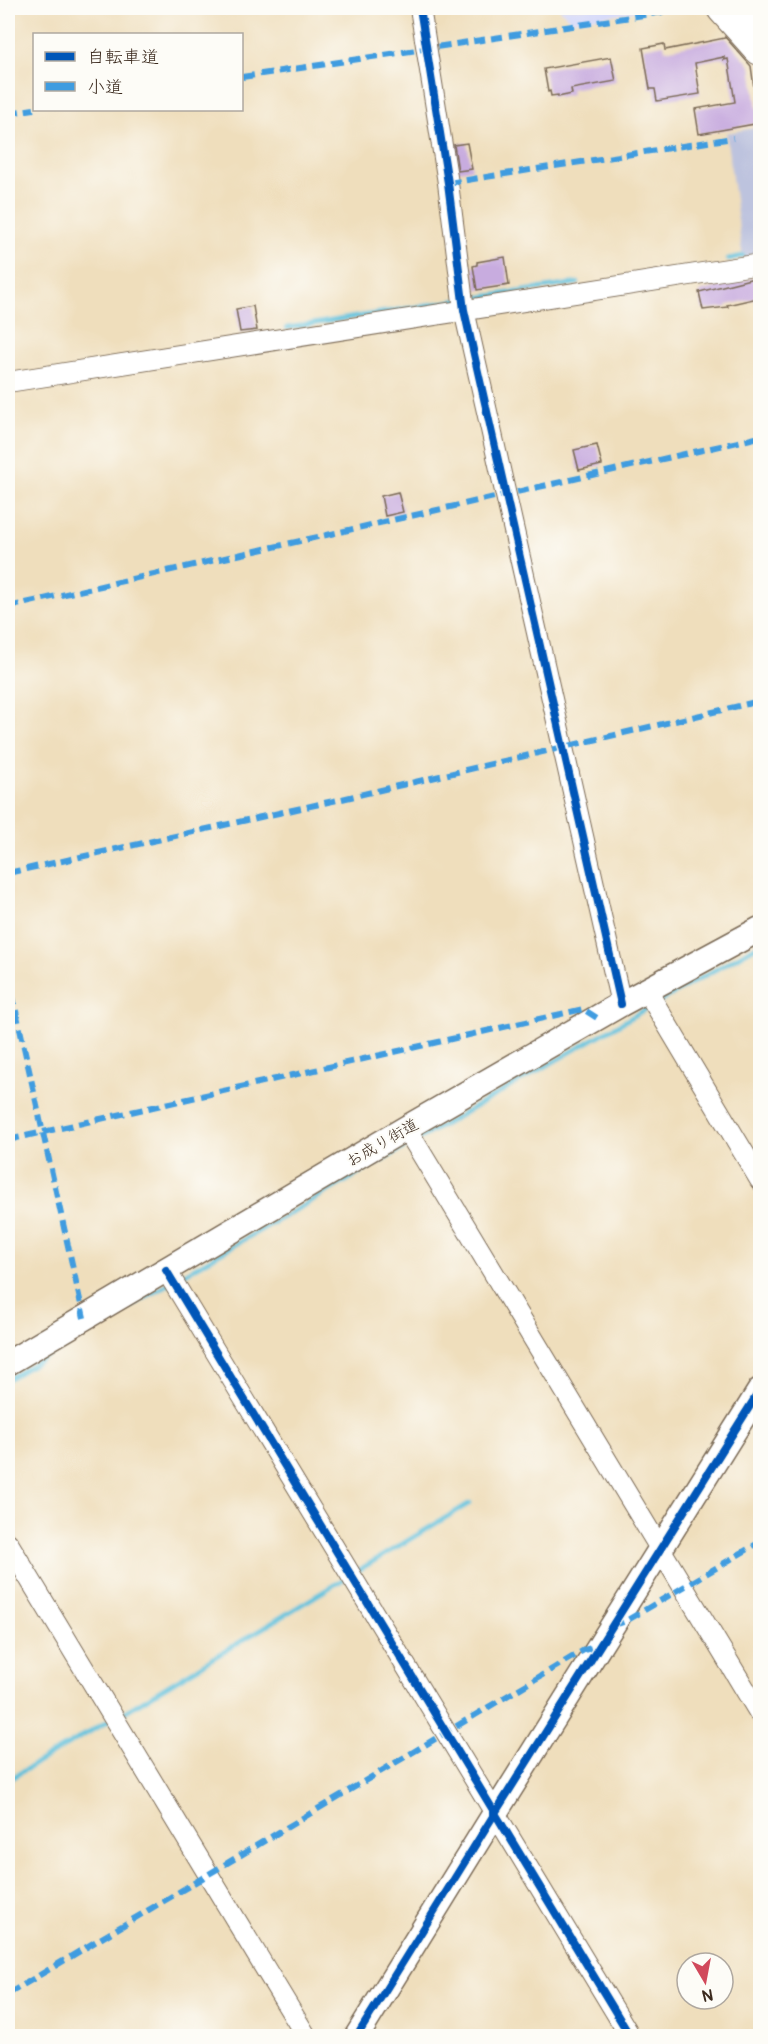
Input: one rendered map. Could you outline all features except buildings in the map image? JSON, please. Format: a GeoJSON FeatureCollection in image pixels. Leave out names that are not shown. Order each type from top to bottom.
{"type":"FeatureCollection","features":[{"type":"Feature","properties":{"kind":"highway"},"geometry":{"type":"LineString","coordinates":[[723,8],[760,49]]}},
{"type":"Feature","properties":{"kind":"street"},"geometry":{"type":"LineString","coordinates":[[420,8],[448,183],[465,310],[621,1004]]}},
{"type":"Feature","properties":{"kind":"street"},"geometry":{"type":"LineString","coordinates":[[8,382],[760,264]]}},
{"type":"Feature","properties":{"kind":"street","name":"お成り街道"},"geometry":{"type":"LineString","coordinates":[[8,1363],[406,1128],[621,1004],[760,929]]}},
{"type":"Feature","properties":{"kind":"street"},"geometry":{"type":"LineString","coordinates":[[647,991],[760,1179]]}},
{"type":"Feature","properties":{"kind":"street"},"geometry":{"type":"LineString","coordinates":[[406,1128],[760,1714]]}},
{"type":"Feature","properties":{"kind":"street"},"geometry":{"type":"LineString","coordinates":[[166,1270],[630,2037]]}},
{"type":"Feature","properties":{"kind":"street"},"geometry":{"type":"LineString","coordinates":[[357,2037],[760,1390]]}},
{"type":"Feature","properties":{"kind":"street"},"geometry":{"type":"LineString","coordinates":[[8,1543],[306,2037]]}},
{"type":"Feature","properties":{"kind":"shaded area"},"geometry":{"type":"Polygon","coordinates":[[[559,8],[658,8],[571,21],[559,8]]]}},
{"type":"Feature","properties":{"kind":"shaded area"},"geometry":{"type":"Polygon","coordinates":[[[760,127],[760,256],[743,259],[726,133],[760,127]]]}},
{"type":"Feature","properties":{"kind":"waterway"},"geometry":{"type":"LineString","coordinates":[[728,259],[743,256]]}},
{"type":"Feature","properties":{"kind":"waterway"},"geometry":{"type":"LineString","coordinates":[[467,299],[578,283]]}},
{"type":"Feature","properties":{"kind":"waterway"},"geometry":{"type":"LineString","coordinates":[[287,328],[459,300]]}},
{"type":"Feature","properties":{"kind":"waterway"},"geometry":{"type":"LineString","coordinates":[[659,1002],[760,944]]}},
{"type":"Feature","properties":{"kind":"waterway"},"geometry":{"type":"LineString","coordinates":[[419,1139],[651,1006]]}},
{"type":"Feature","properties":{"kind":"waterway"},"geometry":{"type":"LineString","coordinates":[[177,1278],[409,1145]]}},
{"type":"Feature","properties":{"kind":"waterway"},"geometry":{"type":"LineString","coordinates":[[8,1379],[168,1284]]}},
{"type":"Feature","properties":{"kind":"waterway"},"geometry":{"type":"LineString","coordinates":[[354,1573],[470,1503]]}},
{"type":"Feature","properties":{"kind":"waterway"},"geometry":{"type":"LineString","coordinates":[[118,1716],[347,1577]]}},
{"type":"Feature","properties":{"kind":"waterway"},"geometry":{"type":"LineString","coordinates":[[8,1780],[108,1721]]}},
{"type":"Feature","properties":{"kind":"marked path"},"geometry":{"type":"LineString","coordinates":[[243,77],[689,8]]}},
{"type":"Feature","properties":{"kind":"marked path"},"geometry":{"type":"LineString","coordinates":[[8,113],[33,109]]}},
{"type":"Feature","properties":{"kind":"marked path"},"geometry":{"type":"LineString","coordinates":[[448,183],[733,138]]}},
{"type":"Feature","properties":{"kind":"marked path"},"geometry":{"type":"LineString","coordinates":[[8,607],[760,437]]}},
{"type":"Feature","properties":{"kind":"marked path"},"geometry":{"type":"LineString","coordinates":[[8,873],[342,799],[760,701]]}},
{"type":"Feature","properties":{"kind":"marked path"},"geometry":{"type":"LineString","coordinates":[[8,975],[84,1318]]}},
{"type":"Feature","properties":{"kind":"marked path"},"geometry":{"type":"LineString","coordinates":[[8,1140],[583,1009],[597,1018]]}},
{"type":"Feature","properties":{"kind":"marked path"},"geometry":{"type":"LineString","coordinates":[[612,1626],[626,1621],[760,1542]]}},
{"type":"Feature","properties":{"kind":"marked path"},"geometry":{"type":"LineString","coordinates":[[8,1994],[584,1650],[599,1646]]}},
{"type":"Feature","properties":{"kind":"cycle path"},"geometry":{"type":"LineString","coordinates":[[420,8],[448,183],[464,310],[621,1004]]}},
{"type":"Feature","properties":{"kind":"cycle path"},"geometry":{"type":"LineString","coordinates":[[166,1270],[630,2036]]}},
{"type":"Feature","properties":{"kind":"cycle path"},"geometry":{"type":"LineString","coordinates":[[357,2036],[760,1390]]}}]}
